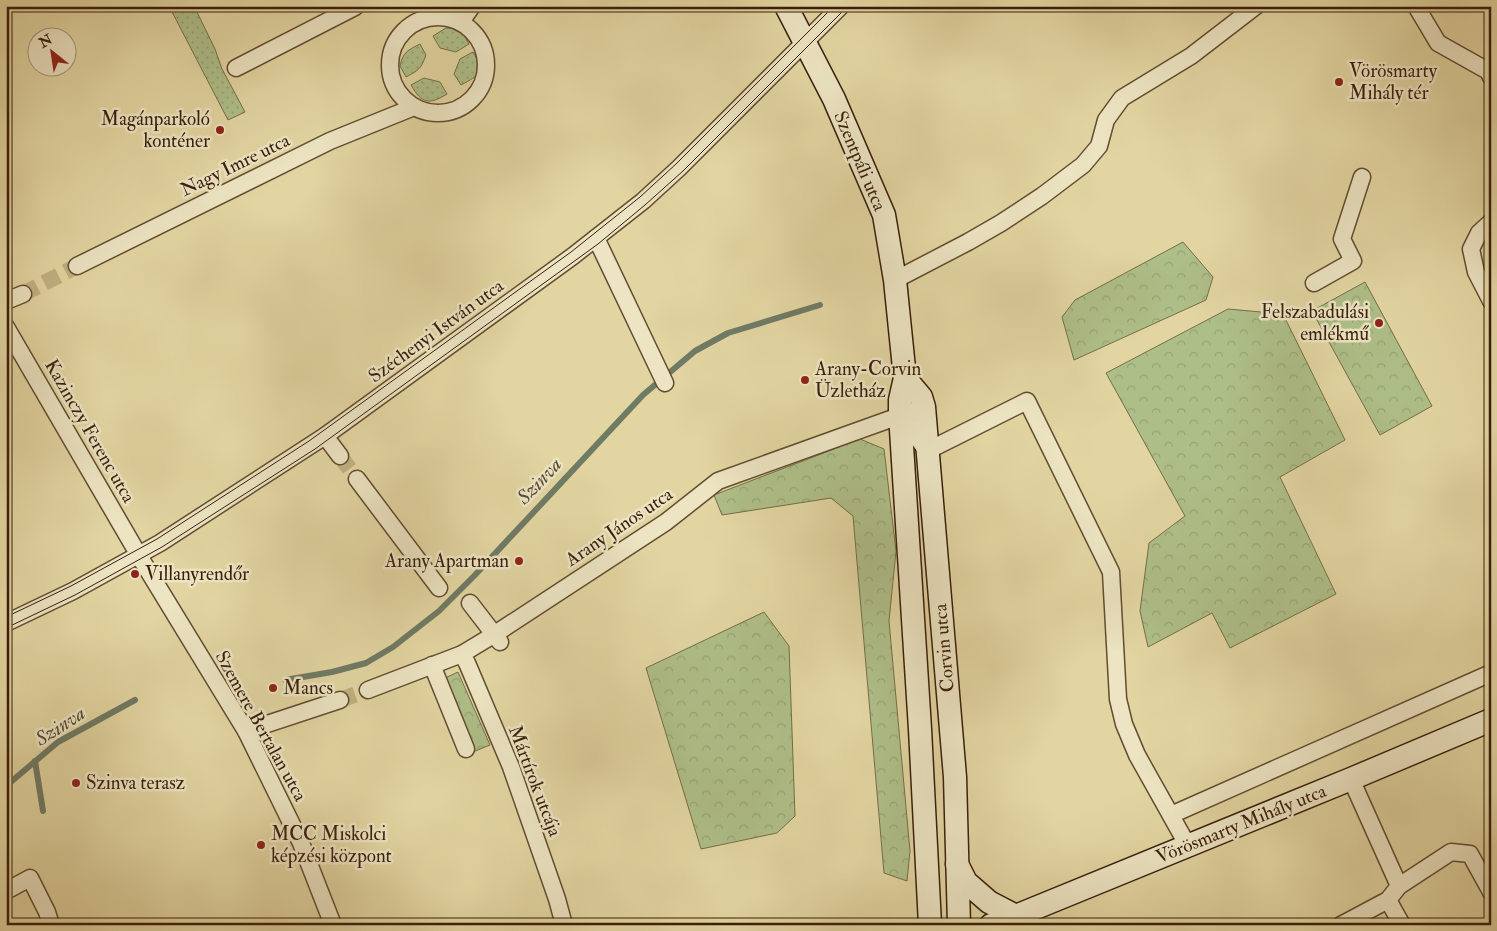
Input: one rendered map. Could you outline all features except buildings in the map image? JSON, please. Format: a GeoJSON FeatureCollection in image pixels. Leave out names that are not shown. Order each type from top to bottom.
{"type":"FeatureCollection","features":[{"type":"Feature","properties":{"kind":"street"},"geometry":{"type":"LineString","coordinates":[[461,22],[472,6]]}},
{"type":"Feature","properties":{"kind":"street","name":"Szentpáli utca"},"geometry":{"type":"LineString","coordinates":[[786,6],[834,99],[884,215],[895,280],[900,327]]}},
{"type":"Feature","properties":{"kind":"street","name":"Széchenyi István utca"},"geometry":{"type":"LineString","coordinates":[[6,622],[73,591],[167,538],[325,436],[573,256],[643,201],[680,168],[841,6]]}},
{"type":"Feature","properties":{"kind":"street"},"geometry":{"type":"LineString","coordinates":[[895,280],[968,242],[1042,196],[1083,165],[1099,146],[1106,120],[1122,98],[1191,56],[1256,6]]}},
{"type":"Feature","properties":{"kind":"street"},"geometry":{"type":"LineString","coordinates":[[1416,6],[1438,43],[1488,71],[1491,76]]}},
{"type":"Feature","properties":{"kind":"street"},"geometry":{"type":"LineString","coordinates":[[236,68],[355,7]]}},
{"type":"Feature","properties":{"kind":"street"},"geometry":{"type":"LineString","coordinates":[[446,18],[461,22],[472,30],[480,41],[485,54],[484,82],[477,94],[466,104],[454,111],[433,113],[414,107],[402,98],[395,86],[391,73],[390,59],[395,45],[404,32],[423,20],[446,18]]}},
{"type":"Feature","properties":{"kind":"street","name":"Nagy Imre utca"},"geometry":{"type":"LineString","coordinates":[[77,266],[330,141],[414,107]]}},
{"type":"Feature","properties":{"kind":"street"},"geometry":{"type":"LineString","coordinates":[[1314,283],[1353,261],[1342,240],[1362,176]]}},
{"type":"Feature","properties":{"kind":"street"},"geometry":{"type":"LineString","coordinates":[[1491,222],[1479,233],[1471,248],[1476,272],[1491,301]]}},
{"type":"Feature","properties":{"kind":"street"},"geometry":{"type":"LineString","coordinates":[[596,238],[665,383]]}},
{"type":"Feature","properties":{"kind":"street"},"geometry":{"type":"LineString","coordinates":[[6,301],[23,294]]}},
{"type":"Feature","properties":{"kind":"street","name":"Kazinczy Ferenc utca"},"geometry":{"type":"LineString","coordinates":[[6,327],[138,554]]}},
{"type":"Feature","properties":{"kind":"street","name":"Corvin utca"},"geometry":{"type":"LineString","coordinates":[[900,327],[905,378],[900,400],[900,414],[920,729],[930,925]]}},
{"type":"Feature","properties":{"kind":"street","name":"Corvin utca"},"geometry":{"type":"LineString","coordinates":[[905,378],[922,397],[924,406],[955,777],[959,925]]}},
{"type":"Feature","properties":{"kind":"street"},"geometry":{"type":"LineString","coordinates":[[900,414],[928,450],[1027,401],[1111,572],[1118,698],[1124,724],[1137,755],[1188,846]]}},
{"type":"Feature","properties":{"kind":"street","name":"Arany János utca"},"geometry":{"type":"LineString","coordinates":[[368,690],[462,654],[497,638],[666,522],[718,481],[924,406]]}},
{"type":"Feature","properties":{"kind":"street"},"geometry":{"type":"LineString","coordinates":[[325,436],[340,456]]}},
{"type":"Feature","properties":{"kind":"street"},"geometry":{"type":"LineString","coordinates":[[357,480],[438,588]]}},
{"type":"Feature","properties":{"kind":"street","name":"Szemere Bertalan utca"},"geometry":{"type":"LineString","coordinates":[[138,554],[246,731],[301,843],[333,925]]}},
{"type":"Feature","properties":{"kind":"street"},"geometry":{"type":"LineString","coordinates":[[470,603],[497,638]]}},
{"type":"Feature","properties":{"kind":"street","name":"Mártírok utcája"},"geometry":{"type":"LineString","coordinates":[[462,654],[511,767],[557,899],[564,925]]}},
{"type":"Feature","properties":{"kind":"street"},"geometry":{"type":"LineString","coordinates":[[432,665],[466,749]]}},
{"type":"Feature","properties":{"kind":"street"},"geometry":{"type":"LineString","coordinates":[[1171,815],[1491,673]]}},
{"type":"Feature","properties":{"kind":"street"},"geometry":{"type":"LineString","coordinates":[[246,731],[340,700]]}},
{"type":"Feature","properties":{"kind":"street","name":"Vörösmarty Mihály utca"},"geometry":{"type":"LineString","coordinates":[[991,925],[1188,846],[1491,720]]}},
{"type":"Feature","properties":{"kind":"street"},"geometry":{"type":"LineString","coordinates":[[1351,779],[1399,886]]}},
{"type":"Feature","properties":{"kind":"street"},"geometry":{"type":"LineString","coordinates":[[1341,925],[1388,900],[1399,886],[1451,852],[1470,854],[1491,892]]}},
{"type":"Feature","properties":{"kind":"street"},"geometry":{"type":"LineString","coordinates":[[957,864],[966,882],[989,902],[1016,916]]}},
{"type":"Feature","properties":{"kind":"street"},"geometry":{"type":"LineString","coordinates":[[6,891],[30,878],[47,912],[51,925]]}},
{"type":"Feature","properties":{"kind":"street"},"geometry":{"type":"LineString","coordinates":[[912,925],[929,898]]}},
{"type":"Feature","properties":{"kind":"street"},"geometry":{"type":"LineString","coordinates":[[1388,900],[1402,925]]}},
{"type":"Feature","properties":{"kind":"green space"},"geometry":{"type":"Polygon","coordinates":[[[169,6],[194,6],[215,49],[222,69],[245,112],[228,120],[169,6]]]}},
{"type":"Feature","properties":{"kind":"green space"},"geometry":{"type":"Polygon","coordinates":[[[446,28],[455,29],[460,32],[465,36],[469,44],[456,52],[440,48],[433,36],[446,28]]]}},
{"type":"Feature","properties":{"kind":"green space"},"geometry":{"type":"Polygon","coordinates":[[[420,44],[426,55],[424,60],[419,69],[406,77],[400,66],[404,54],[420,44]]]}},
{"type":"Feature","properties":{"kind":"green space"},"geometry":{"type":"Polygon","coordinates":[[[473,52],[479,64],[479,72],[461,85],[454,74],[460,59],[473,52]]]}},
{"type":"Feature","properties":{"kind":"green space"},"geometry":{"type":"Polygon","coordinates":[[[424,78],[440,82],[447,94],[431,101],[422,99],[411,85],[424,78]]]}},
{"type":"Feature","properties":{"kind":"green space"},"geometry":{"type":"Polygon","coordinates":[[[1183,242],[1213,277],[1206,300],[1074,360],[1062,317],[1075,300],[1183,242]]]}},
{"type":"Feature","properties":{"kind":"green space"},"geometry":{"type":"Polygon","coordinates":[[[1365,282],[1432,406],[1380,435],[1312,311],[1365,282]]]}},
{"type":"Feature","properties":{"kind":"green space"},"geometry":{"type":"Polygon","coordinates":[[[1228,309],[1283,314],[1345,440],[1280,477],[1336,594],[1230,648],[1212,613],[1148,647],[1140,611],[1149,543],[1185,516],[1106,373],[1228,309]]]}},
{"type":"Feature","properties":{"kind":"green space"},"geometry":{"type":"Polygon","coordinates":[[[860,439],[884,449],[896,551],[889,621],[910,851],[907,881],[884,873],[853,516],[831,498],[722,515],[714,495],[860,439]]]}},
{"type":"Feature","properties":{"kind":"green space"},"geometry":{"type":"Polygon","coordinates":[[[764,612],[789,646],[795,816],[777,833],[701,849],[646,668],[764,612]]]}},
{"type":"Feature","properties":{"kind":"green space"},"geometry":{"type":"Polygon","coordinates":[[[458,672],[490,745],[473,752],[441,680],[458,672]]]}},
{"type":"Feature","properties":{"kind":"waterway","name":"Szinva"},"geometry":{"type":"LineString","coordinates":[[285,680],[332,672],[366,663],[393,647],[439,611],[643,395],[695,351],[728,333],[820,305]]}},
{"type":"Feature","properties":{"kind":"waterway","name":"Szinva"},"geometry":{"type":"LineString","coordinates":[[6,786],[58,742],[135,700]]}},
{"type":"Feature","properties":{"kind":"waterway"},"geometry":{"type":"LineString","coordinates":[[35,761],[43,811]]}},
{"type":"Feature","properties":{"kind":"tunnel"},"geometry":{"type":"LineString","coordinates":[[23,294],[77,266]]}},
{"type":"Feature","properties":{"kind":"tunnel"},"geometry":{"type":"LineString","coordinates":[[340,456],[357,479]]}},
{"type":"Feature","properties":{"kind":"tunnel"},"geometry":{"type":"LineString","coordinates":[[340,700],[368,690]]}},
{"type":"Feature","properties":{"kind":"tram line"},"geometry":{"type":"LineString","coordinates":[[6,617],[71,586],[157,539],[309,441],[571,252],[640,197],[676,164],[834,6]]}},
{"type":"Feature","properties":{"kind":"tram line"},"geometry":{"type":"LineString","coordinates":[[6,628],[75,595],[162,547],[315,449],[598,244],[683,171],[848,6]]}},
{"type":"Feature","properties":{"kind":"place","name":"Vörösmarty Mihály tér"},"geometry":{"type":"Point","coordinates":[1339,82]}},
{"type":"Feature","properties":{"kind":"place","name":"Magánparkoló konténer"},"geometry":{"type":"Point","coordinates":[220,130]}},
{"type":"Feature","properties":{"kind":"place","name":"Felszabadulási emlékmű"},"geometry":{"type":"Point","coordinates":[1379,323]}},
{"type":"Feature","properties":{"kind":"place","name":"Arany-Corvin Üzletház"},"geometry":{"type":"Point","coordinates":[805,380]}},
{"type":"Feature","properties":{"kind":"place","name":"Arany Apartman"},"geometry":{"type":"Point","coordinates":[519,561]}},
{"type":"Feature","properties":{"kind":"place","name":"Villanyrendőr"},"geometry":{"type":"Point","coordinates":[135,574]}},
{"type":"Feature","properties":{"kind":"place","name":"Mancs"},"geometry":{"type":"Point","coordinates":[273,688]}},
{"type":"Feature","properties":{"kind":"place","name":"Szinva terasz"},"geometry":{"type":"Point","coordinates":[76,783]}},
{"type":"Feature","properties":{"kind":"place","name":"MCC Miskolci képzési központ"},"geometry":{"type":"Point","coordinates":[261,845]}}]}
